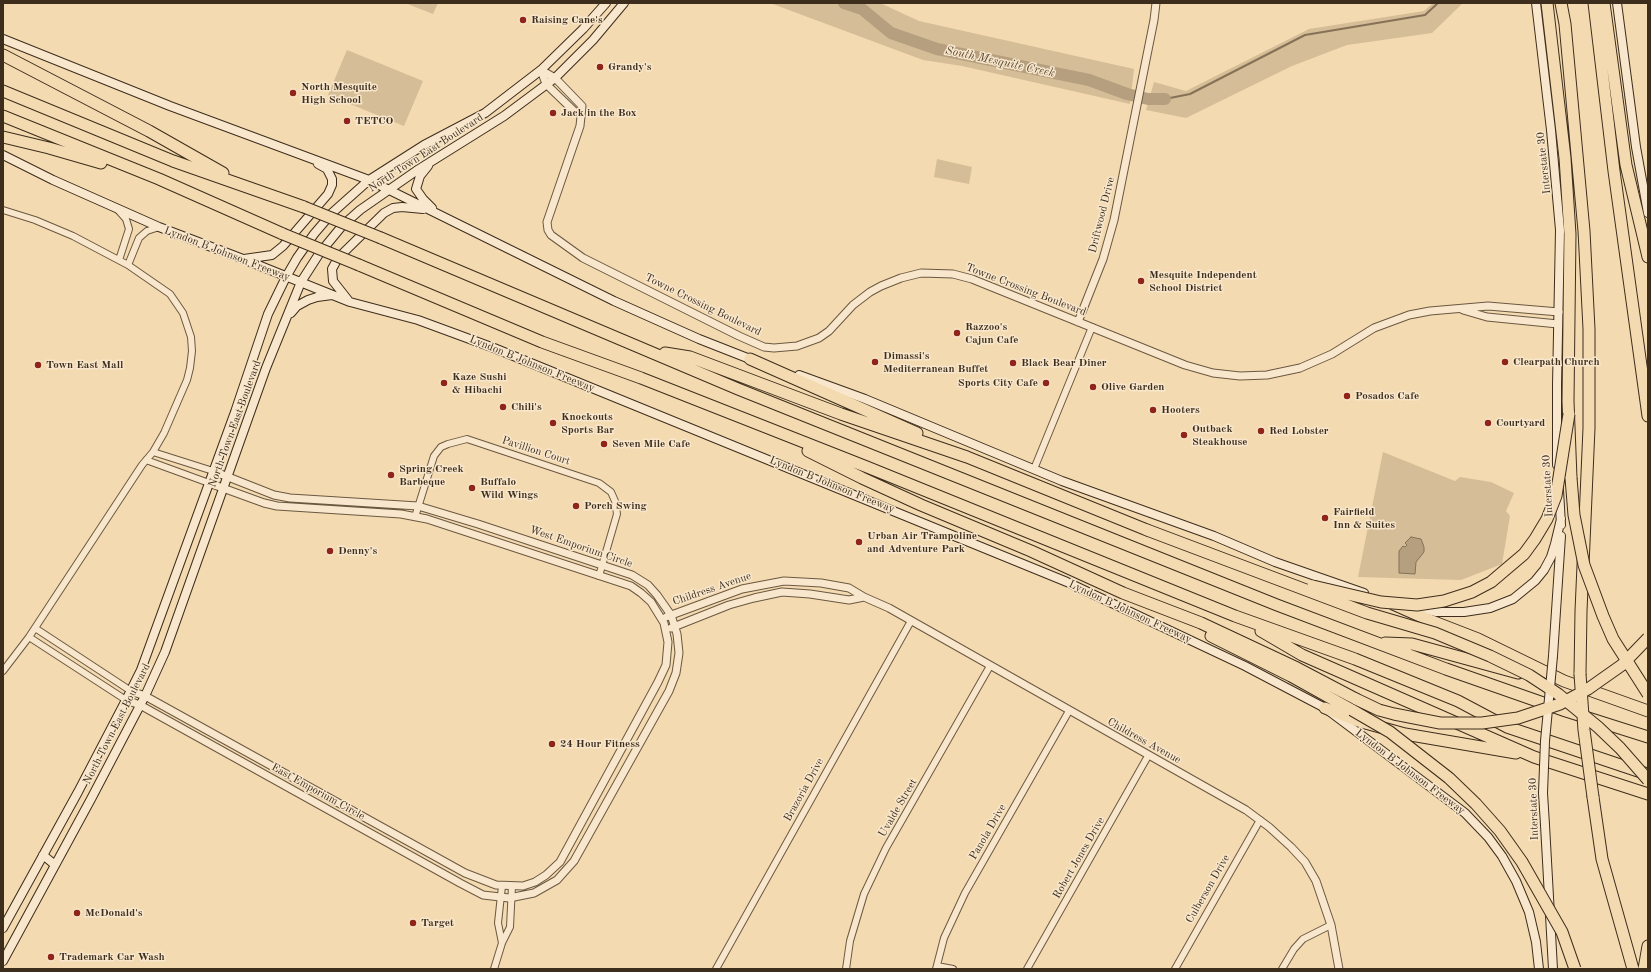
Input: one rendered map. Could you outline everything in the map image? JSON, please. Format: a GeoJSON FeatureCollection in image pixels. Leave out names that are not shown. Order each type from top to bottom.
{"type":"FeatureCollection","features":[{"type":"Feature","properties":{"kind":"highway"},"geometry":{"type":"LineString","coordinates":[[1547,3],[1565,158],[1570,234],[1564,309],[1574,515],[1584,565],[1603,616],[1613,639],[1648,694]]}},
{"type":"Feature","properties":{"kind":"highway"},"geometry":{"type":"LineString","coordinates":[[1561,3],[1565,24],[1584,232],[1589,329],[1590,428],[1581,611],[1580,674],[1584,730],[1602,859],[1633,969]]}},
{"type":"Feature","properties":{"kind":"highway"},"geometry":{"type":"LineString","coordinates":[[1594,3],[1614,170],[1648,416]]}},
{"type":"Feature","properties":{"kind":"highway"},"geometry":{"type":"LineString","coordinates":[[1604,3],[1626,165],[1648,257]]}},
{"type":"Feature","properties":{"kind":"highway"},"geometry":{"type":"LineString","coordinates":[[3,55],[149,131],[250,188]]}},
{"type":"Feature","properties":{"kind":"highway"},"geometry":{"type":"LineString","coordinates":[[3,91],[173,161],[304,207],[381,238],[745,392],[1372,642],[1566,711],[1648,737]]}},
{"type":"Feature","properties":{"kind":"highway"},"geometry":{"type":"LineString","coordinates":[[3,116],[135,170],[283,234],[542,342],[641,378],[867,467],[1235,616],[1355,659],[1458,702],[1507,727],[1648,774]]}},
{"type":"Feature","properties":{"kind":"highway"},"geometry":{"type":"LineString","coordinates":[[3,137],[50,148],[102,163],[135,170]]}},
{"type":"Feature","properties":{"kind":"highway"},"geometry":{"type":"LineString","coordinates":[[643,349],[690,357],[841,414],[967,457],[1096,511],[1367,612],[1441,636],[1490,656],[1529,675],[1558,694],[1598,727],[1620,748],[1648,780]]}},
{"type":"Feature","properties":{"kind":"highway"},"geometry":{"type":"LineString","coordinates":[[750,359],[911,430],[949,451]]}},
{"type":"Feature","properties":{"kind":"highway"},"geometry":{"type":"LineString","coordinates":[[1644,379],[1648,396]]}},
{"type":"Feature","properties":{"kind":"highway"},"geometry":{"type":"LineString","coordinates":[[1268,576],[1381,602],[1417,605],[1444,601],[1472,592],[1491,582],[1524,554],[1536,539],[1547,519],[1556,496],[1569,414]]}},
{"type":"Feature","properties":{"kind":"highway"},"geometry":{"type":"LineString","coordinates":[[781,434],[810,452],[901,496],[1030,551],[1123,593],[1223,633],[1297,668],[1354,704],[1449,778],[1476,804],[1500,831],[1522,862],[1562,932],[1575,969]]}},
{"type":"Feature","properties":{"kind":"highway"},"geometry":{"type":"LineString","coordinates":[[1378,598],[1478,639],[1564,681],[1648,711]]}},
{"type":"Feature","properties":{"kind":"highway"},"geometry":{"type":"LineString","coordinates":[[1235,616],[1302,655],[1534,757],[1648,794]]}},
{"type":"Feature","properties":{"kind":"highway"},"geometry":{"type":"LineString","coordinates":[[1354,704],[1440,723],[1482,723],[1518,718],[1556,705],[1588,689],[1622,665],[1648,638]]}},
{"type":"Feature","properties":{"kind":"highway"},"geometry":{"type":"LineString","coordinates":[[1372,642],[1412,644],[1543,680],[1564,681]]}},
{"type":"Feature","properties":{"kind":"highway"},"geometry":{"type":"LineString","coordinates":[[1325,708],[1358,721],[1405,734],[1534,757]]}},
{"type":"Feature","properties":{"kind":"highway"},"geometry":{"type":"LineString","coordinates":[[1644,969],[1648,946]]}},
{"type":"Feature","properties":{"kind":"main road","name":"North Town East Boulevard"},"geometry":{"type":"LineString","coordinates":[[3,928],[131,691],[209,483],[268,314],[286,276],[297,258],[314,234],[332,213],[369,180],[424,145],[485,113],[541,70],[606,3]]}},
{"type":"Feature","properties":{"kind":"main road","name":"North Town East Boulevard"},"geometry":{"type":"LineString","coordinates":[[3,961],[145,696],[165,652],[223,488],[285,320],[301,282],[319,254],[342,226],[388,189],[504,116],[555,78],[611,19],[624,3]]}},
{"type":"Feature","properties":{"kind":"main road","name":"Interstate 30"},"geometry":{"type":"LineString","coordinates":[[1536,3],[1558,197],[1564,309],[1558,324],[1557,471],[1561,519],[1559,572],[1545,741],[1543,793],[1553,969]]}},
{"type":"Feature","properties":{"kind":"main road"},"geometry":{"type":"LineString","coordinates":[[1617,3],[1636,147],[1648,213]]}},
{"type":"Feature","properties":{"kind":"main road"},"geometry":{"type":"LineString","coordinates":[[600,10],[611,19]]}},
{"type":"Feature","properties":{"kind":"main road"},"geometry":{"type":"LineString","coordinates":[[3,39],[170,106],[369,180],[614,301],[699,339],[750,359],[866,399],[1034,470],[1193,528],[1275,562],[1378,598],[1422,609],[1450,613],[1478,610],[1502,604],[1513,599],[1524,591],[1544,570],[1551,557],[1561,519]]}},
{"type":"Feature","properties":{"kind":"main road","name":"Lyndon B Johnson Freeway"},"geometry":{"type":"LineString","coordinates":[[3,155],[117,209],[159,227],[350,302],[418,320],[494,348],[1067,582],[1245,666],[1325,708],[1465,813],[1488,837],[1502,856],[1516,881],[1529,912],[1536,942],[1539,969]]}},
{"type":"Feature","properties":{"kind":"main road"},"geometry":{"type":"LineString","coordinates":[[243,259],[272,255],[283,246],[328,194],[332,185],[332,180],[327,169],[304,155]]}},
{"type":"Feature","properties":{"kind":"main road"},"geometry":{"type":"LineString","coordinates":[[434,159],[420,176],[416,189],[423,199],[440,215]]}},
{"type":"Feature","properties":{"kind":"main road"},"geometry":{"type":"LineString","coordinates":[[350,302],[333,281],[332,269],[338,258],[384,213],[393,208],[402,207],[430,210]]}},
{"type":"Feature","properties":{"kind":"main road"},"geometry":{"type":"LineString","coordinates":[[285,320],[297,306],[317,297],[332,295]]}},
{"type":"Feature","properties":{"kind":"main road"},"geometry":{"type":"LineString","coordinates":[[43,854],[60,856]]}},
{"type":"Feature","properties":{"kind":"main road"},"geometry":{"type":"LineString","coordinates":[[43,854],[55,865]]}},
{"type":"Feature","properties":{"kind":"main road"},"geometry":{"type":"LineString","coordinates":[[1552,954],[1559,969]]}},
{"type":"Feature","properties":{"kind":"street","name":"Driftwood Drive"},"geometry":{"type":"LineString","coordinates":[[1078,322],[1108,242],[1142,82],[1156,3]]}},
{"type":"Feature","properties":{"kind":"street"},"geometry":{"type":"LineString","coordinates":[[541,70],[555,78],[582,106],[581,113],[575,112],[546,84],[541,70]]}},
{"type":"Feature","properties":{"kind":"street","name":"Towne Crossing Boulevard"},"geometry":{"type":"LineString","coordinates":[[581,113],[582,120],[547,222],[548,230],[551,235],[583,258],[755,344],[774,348],[796,346],[807,343],[829,331],[853,305],[876,289],[901,278],[921,273],[948,274],[972,279],[1200,370],[1228,375],[1252,376],[1282,372],[1315,362],[1332,354],[1374,328],[1396,318],[1430,311],[1488,306],[1564,309]]}},
{"type":"Feature","properties":{"kind":"street"},"geometry":{"type":"LineString","coordinates":[[117,209],[126,219],[129,229],[119,260]]}},
{"type":"Feature","properties":{"kind":"street"},"geometry":{"type":"LineString","coordinates":[[3,210],[35,220],[73,236],[128,265],[170,294],[183,313],[191,337],[190,368],[187,380],[164,433],[153,452],[146,460],[30,637],[3,671]]}},
{"type":"Feature","properties":{"kind":"street"},"geometry":{"type":"LineString","coordinates":[[128,265],[139,238],[147,231],[159,227]]}},
{"type":"Feature","properties":{"kind":"street","name":"Towne Crossing Boulevard"},"geometry":{"type":"LineString","coordinates":[[1458,309],[1487,317],[1558,324]]}},
{"type":"Feature","properties":{"kind":"street"},"geometry":{"type":"LineString","coordinates":[[1034,470],[1092,328]]}},
{"type":"Feature","properties":{"kind":"street","name":"Pavillion Court"},"geometry":{"type":"LineString","coordinates":[[415,517],[434,456],[441,447],[467,439],[599,483],[611,492],[615,501],[617,514],[599,576]]}},
{"type":"Feature","properties":{"kind":"street"},"geometry":{"type":"LineString","coordinates":[[153,452],[213,471]]}},
{"type":"Feature","properties":{"kind":"street"},"geometry":{"type":"LineString","coordinates":[[146,460],[209,483]]}},
{"type":"Feature","properties":{"kind":"street","name":"West Emporium Circle"},"geometry":{"type":"LineString","coordinates":[[213,471],[274,495],[290,498],[418,506],[632,575],[648,585],[661,599],[671,615],[675,626],[679,653],[676,672],[669,691],[574,861],[557,880],[534,893],[511,898],[500,898]]}},
{"type":"Feature","properties":{"kind":"street","name":"West Emporium Circle"},"geometry":{"type":"LineString","coordinates":[[209,483],[264,503],[277,506],[401,514],[427,519],[631,586],[651,602],[661,618],[666,630],[668,642],[666,665],[658,682],[560,862],[535,882],[523,886],[502,886]]}},
{"type":"Feature","properties":{"kind":"street"},"geometry":{"type":"LineString","coordinates":[[334,500],[334,510]]}},
{"type":"Feature","properties":{"kind":"street"},"geometry":{"type":"LineString","coordinates":[[508,546],[511,535]]}},
{"type":"Feature","properties":{"kind":"street","name":"Childress Avenue"},"geometry":{"type":"LineString","coordinates":[[661,618],[750,587],[784,581],[821,583],[849,588],[864,597],[889,608],[1148,756],[1246,810],[1260,820],[1291,847],[1305,862],[1318,886],[1331,925],[1339,969]]}},
{"type":"Feature","properties":{"kind":"street"},"geometry":{"type":"LineString","coordinates":[[750,587],[752,598]]}},
{"type":"Feature","properties":{"kind":"street","name":"Childress Avenue"},"geometry":{"type":"LineString","coordinates":[[666,630],[729,605],[752,598],[782,592],[810,594],[849,600],[864,597]]}},
{"type":"Feature","properties":{"kind":"street","name":"Brazoria Drive"},"geometry":{"type":"LineString","coordinates":[[716,969],[911,621]]}},
{"type":"Feature","properties":{"kind":"street"},"geometry":{"type":"LineString","coordinates":[[35,628],[131,691]]}},
{"type":"Feature","properties":{"kind":"street"},"geometry":{"type":"LineString","coordinates":[[30,637],[126,700]]}},
{"type":"Feature","properties":{"kind":"street","name":"Uvalde Street"},"geometry":{"type":"LineString","coordinates":[[846,969],[850,941],[864,894],[886,848],[990,666]]}},
{"type":"Feature","properties":{"kind":"street","name":"East Emporium Circle"},"geometry":{"type":"LineString","coordinates":[[131,691],[145,696],[465,873],[502,886]]}},
{"type":"Feature","properties":{"kind":"street","name":"East Emporium Circle"},"geometry":{"type":"LineString","coordinates":[[126,700],[140,705],[483,895],[500,898]]}},
{"type":"Feature","properties":{"kind":"street","name":"Panola Drive"},"geometry":{"type":"LineString","coordinates":[[936,967],[944,938],[965,893],[1069,711]]}},
{"type":"Feature","properties":{"kind":"street"},"geometry":{"type":"LineString","coordinates":[[624,745],[635,751]]}},
{"type":"Feature","properties":{"kind":"street","name":"Robert Jones Drive"},"geometry":{"type":"LineString","coordinates":[[1027,969],[1148,756]]}},
{"type":"Feature","properties":{"kind":"street"},"geometry":{"type":"LineString","coordinates":[[256,770],[262,760]]}},
{"type":"Feature","properties":{"kind":"street"},"geometry":{"type":"LineString","coordinates":[[329,810],[334,800]]}},
{"type":"Feature","properties":{"kind":"street"},"geometry":{"type":"LineString","coordinates":[[585,817],[595,823]]}},
{"type":"Feature","properties":{"kind":"street","name":"Culberson Drive"},"geometry":{"type":"LineString","coordinates":[[1175,969],[1260,820]]}},
{"type":"Feature","properties":{"kind":"street"},"geometry":{"type":"LineString","coordinates":[[419,860],[424,850]]}},
{"type":"Feature","properties":{"kind":"street"},"geometry":{"type":"LineString","coordinates":[[502,886],[498,923],[502,943]]}},
{"type":"Feature","properties":{"kind":"street"},"geometry":{"type":"LineString","coordinates":[[494,969],[502,943],[510,927],[512,886]]}},
{"type":"Feature","properties":{"kind":"street"},"geometry":{"type":"LineString","coordinates":[[1282,969],[1294,949],[1303,939],[1331,925]]}},
{"type":"Feature","properties":{"kind":"street"},"geometry":{"type":"LineString","coordinates":[[936,967],[953,969]]}},
{"type":"Feature","properties":{"kind":"shaded area"},"geometry":{"type":"Polygon","coordinates":[[[405,3],[438,3],[433,14],[405,3]]]}},
{"type":"Feature","properties":{"kind":"shaded area"},"geometry":{"type":"Polygon","coordinates":[[[770,3],[880,3],[919,21],[1134,69],[1130,104],[962,66],[923,60],[770,3]]]}},
{"type":"Feature","properties":{"kind":"shaded area"},"geometry":{"type":"Polygon","coordinates":[[[1433,3],[1463,3],[1432,33],[1347,45],[1292,66],[1186,118],[1146,110],[1154,82],[1186,91],[1309,29],[1424,11],[1433,3]]]}},
{"type":"Feature","properties":{"kind":"shaded area"},"geometry":{"type":"Polygon","coordinates":[[[347,50],[423,81],[404,126],[328,95],[347,50]]]}},
{"type":"Feature","properties":{"kind":"shaded area"},"geometry":{"type":"Polygon","coordinates":[[[937,159],[972,167],[969,184],[934,177],[937,159]]]}},
{"type":"Feature","properties":{"kind":"shaded area"},"geometry":{"type":"Polygon","coordinates":[[[1383,452],[1455,481],[1460,477],[1491,482],[1514,493],[1506,511],[1510,516],[1502,564],[1461,580],[1358,577],[1383,452]]]}},
{"type":"Feature","properties":{"kind":"shaded area"},"geometry":{"type":"Polygon","coordinates":[[[1411,537],[1421,539],[1424,552],[1416,562],[1415,574],[1399,573],[1399,551],[1403,546],[1405,547],[1407,545],[1405,543],[1411,537]]]}},
{"type":"Feature","properties":{"kind":"waterway","name":"South Mesquite Creek"},"geometry":{"type":"LineString","coordinates":[[844,3],[862,9],[891,33],[937,49],[1089,80],[1127,94],[1148,99],[1165,99]]}},
{"type":"Feature","properties":{"kind":"waterway"},"geometry":{"type":"LineString","coordinates":[[1165,99],[1190,94],[1305,35],[1425,15],[1438,3]]}},
{"type":"Feature","properties":{"kind":"place","name":"Raising Cane's"},"geometry":{"type":"Point","coordinates":[523,20]}},
{"type":"Feature","properties":{"kind":"place","name":"Grandy's"},"geometry":{"type":"Point","coordinates":[600,67]}},
{"type":"Feature","properties":{"kind":"place","name":"North Mesquite High School"},"geometry":{"type":"Point","coordinates":[293,93]}},
{"type":"Feature","properties":{"kind":"place","name":"Jack in the Box"},"geometry":{"type":"Point","coordinates":[553,113]}},
{"type":"Feature","properties":{"kind":"place","name":"TETCO"},"geometry":{"type":"Point","coordinates":[347,121]}},
{"type":"Feature","properties":{"kind":"place","name":"Mesquite Independent School District"},"geometry":{"type":"Point","coordinates":[1141,281]}},
{"type":"Feature","properties":{"kind":"place","name":"Razzoo's Cajun Cafe"},"geometry":{"type":"Point","coordinates":[957,333]}},
{"type":"Feature","properties":{"kind":"place","name":"Dimassi's Mediterranean Buffet"},"geometry":{"type":"Point","coordinates":[875,362]}},
{"type":"Feature","properties":{"kind":"place","name":"Clearpath Church"},"geometry":{"type":"Point","coordinates":[1505,362]}},
{"type":"Feature","properties":{"kind":"place","name":"Black Bear Diner"},"geometry":{"type":"Point","coordinates":[1013,363]}},
{"type":"Feature","properties":{"kind":"place","name":"Town East Mall"},"geometry":{"type":"Point","coordinates":[38,365]}},
{"type":"Feature","properties":{"kind":"place","name":"Kaze Sushi & Hibachi"},"geometry":{"type":"Point","coordinates":[444,383]}},
{"type":"Feature","properties":{"kind":"place","name":"Sports City Cafe"},"geometry":{"type":"Point","coordinates":[1046,383]}},
{"type":"Feature","properties":{"kind":"place","name":"Olive Garden"},"geometry":{"type":"Point","coordinates":[1093,387]}},
{"type":"Feature","properties":{"kind":"place","name":"Posados Cafe"},"geometry":{"type":"Point","coordinates":[1347,396]}},
{"type":"Feature","properties":{"kind":"place","name":"Chili's"},"geometry":{"type":"Point","coordinates":[503,407]}},
{"type":"Feature","properties":{"kind":"place","name":"Hooters"},"geometry":{"type":"Point","coordinates":[1153,410]}},
{"type":"Feature","properties":{"kind":"place","name":"Knockouts Sports Bar"},"geometry":{"type":"Point","coordinates":[553,423]}},
{"type":"Feature","properties":{"kind":"place","name":"Courtyard"},"geometry":{"type":"Point","coordinates":[1488,423]}},
{"type":"Feature","properties":{"kind":"place","name":"Red Lobster"},"geometry":{"type":"Point","coordinates":[1261,431]}},
{"type":"Feature","properties":{"kind":"place","name":"Outback Steakhouse"},"geometry":{"type":"Point","coordinates":[1184,435]}},
{"type":"Feature","properties":{"kind":"place","name":"Seven Mile Cafe"},"geometry":{"type":"Point","coordinates":[604,444]}},
{"type":"Feature","properties":{"kind":"place","name":"Spring Creek Barbeque"},"geometry":{"type":"Point","coordinates":[391,475]}},
{"type":"Feature","properties":{"kind":"place","name":"Buffalo Wild Wings"},"geometry":{"type":"Point","coordinates":[472,488]}},
{"type":"Feature","properties":{"kind":"place","name":"Porch Swing"},"geometry":{"type":"Point","coordinates":[576,506]}},
{"type":"Feature","properties":{"kind":"place","name":"Fairfield Inn & Suites"},"geometry":{"type":"Point","coordinates":[1325,518]}},
{"type":"Feature","properties":{"kind":"place","name":"Urban Air Trampoline and Adventure Park"},"geometry":{"type":"Point","coordinates":[859,542]}},
{"type":"Feature","properties":{"kind":"place","name":"Denny's"},"geometry":{"type":"Point","coordinates":[330,551]}},
{"type":"Feature","properties":{"kind":"place","name":"24 Hour Fitness"},"geometry":{"type":"Point","coordinates":[552,744]}},
{"type":"Feature","properties":{"kind":"place","name":"McDonald's"},"geometry":{"type":"Point","coordinates":[77,913]}},
{"type":"Feature","properties":{"kind":"place","name":"Target"},"geometry":{"type":"Point","coordinates":[413,923]}},
{"type":"Feature","properties":{"kind":"place","name":"Trademark Car Wash"},"geometry":{"type":"Point","coordinates":[51,957]}}]}
